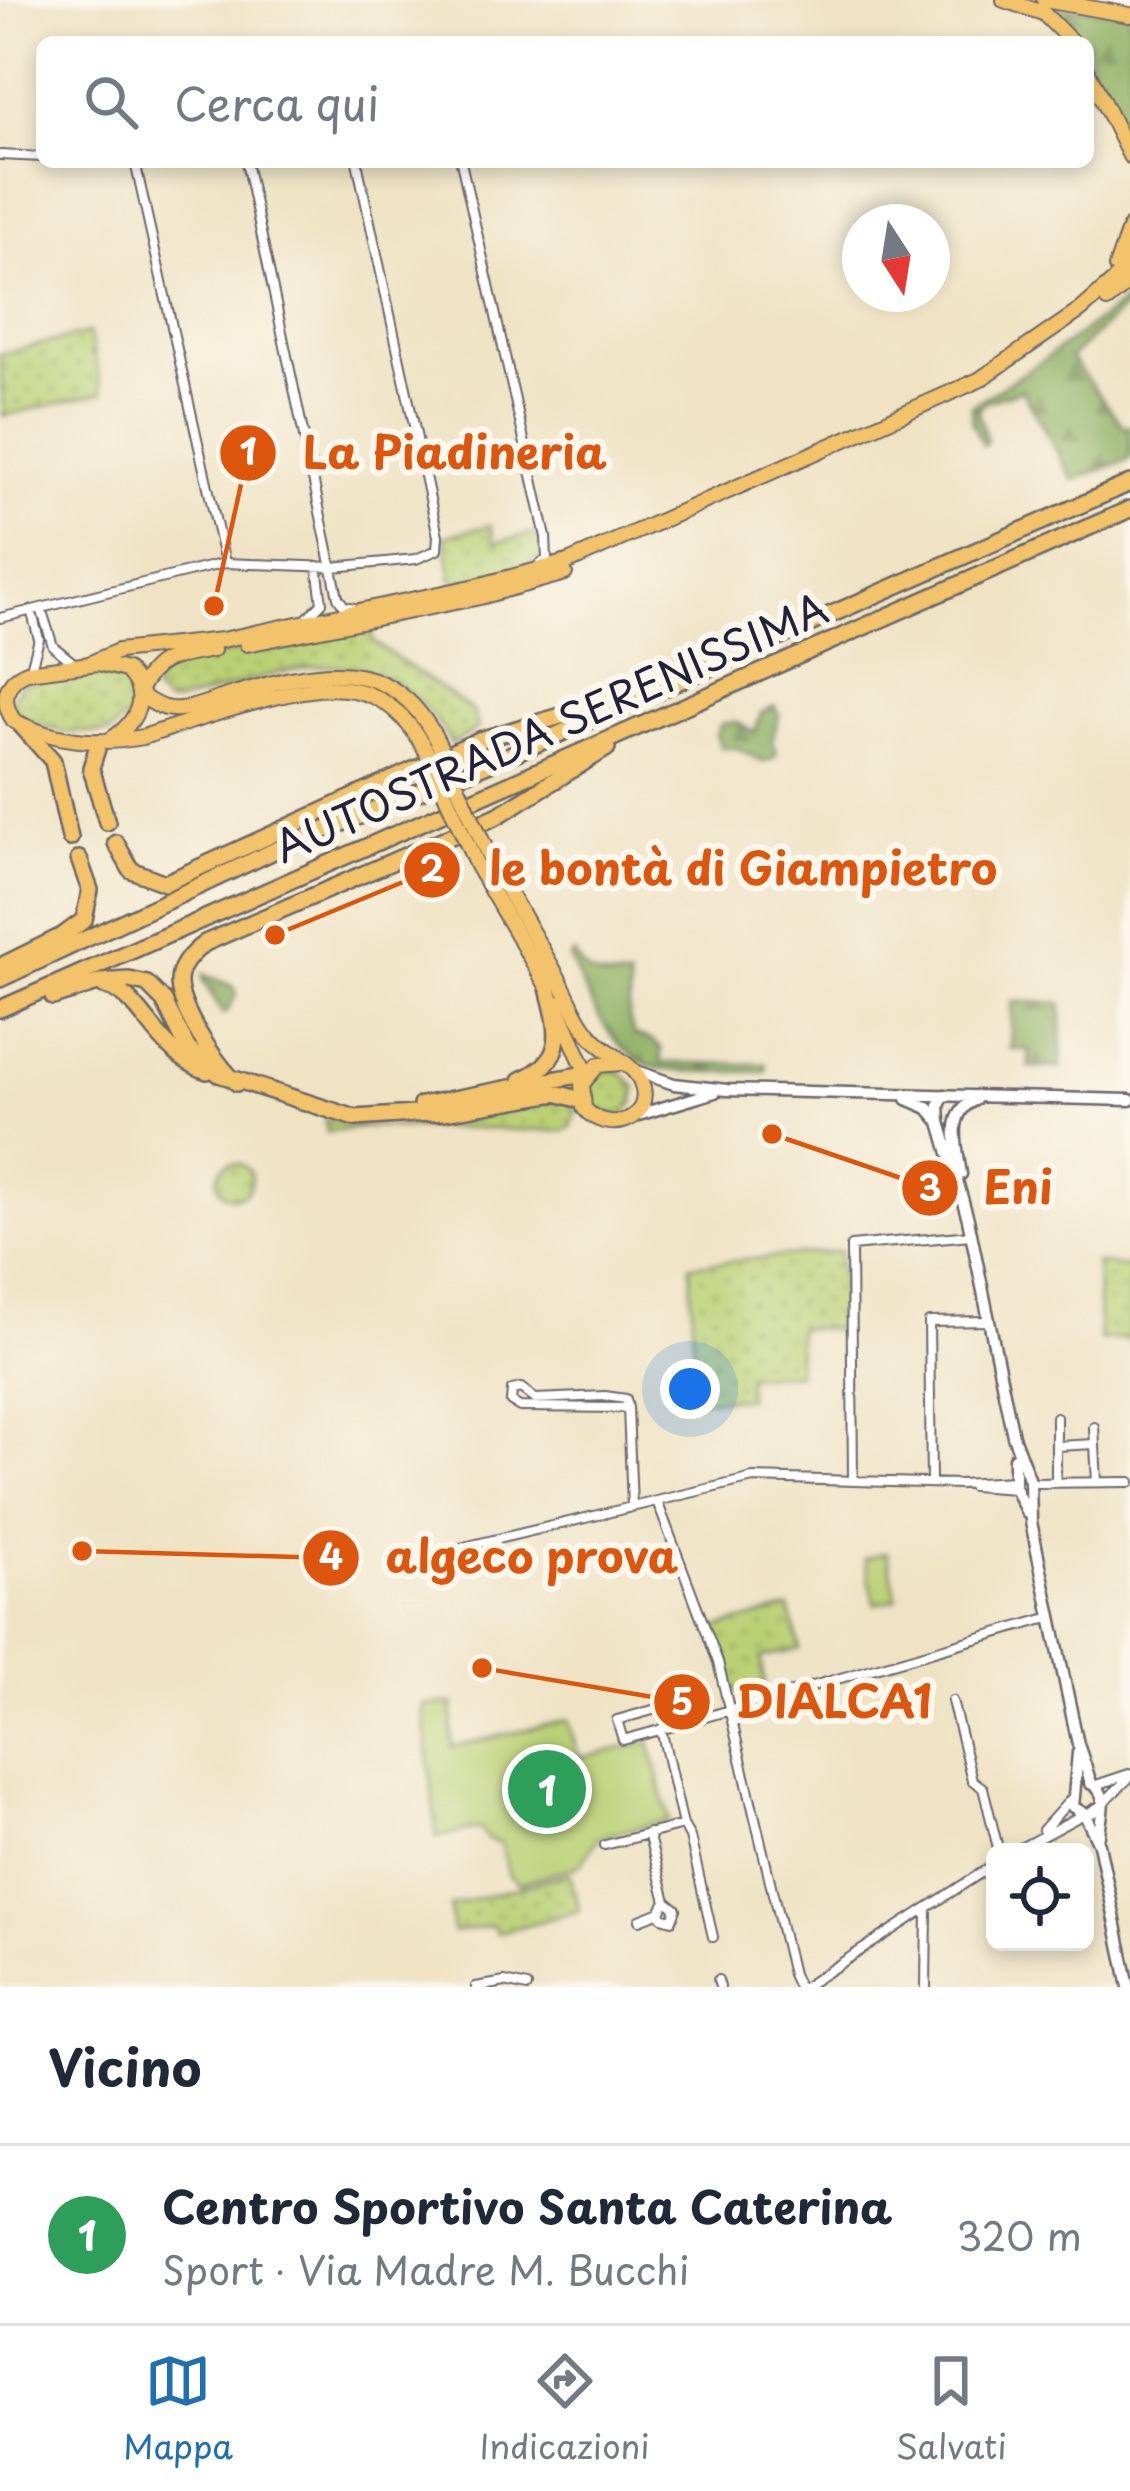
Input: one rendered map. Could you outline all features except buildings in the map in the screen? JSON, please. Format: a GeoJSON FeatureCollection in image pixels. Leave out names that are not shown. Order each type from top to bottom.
{"type":"FeatureCollection","features":[{"type":"Feature","properties":{"kind":"highway","name":"AUTOSTRADA SERENISSIMA"},"geometry":{"type":"LineString","coordinates":[[0,978],[276,850],[534,745],[1130,483]]}},
{"type":"Feature","properties":{"kind":"highway","name":"AUTOSTRADA SERENISSIMA"},"geometry":{"type":"LineString","coordinates":[[0,1014],[657,716],[1130,509]]}},
{"type":"Feature","properties":{"kind":"highway"},"geometry":{"type":"LineString","coordinates":[[116,844],[131,870],[165,883],[479,740],[564,716],[728,646],[792,630]]}},
{"type":"Feature","properties":{"kind":"highway"},"geometry":{"type":"LineString","coordinates":[[237,1083],[213,1058],[181,992],[181,973],[199,947],[496,816],[657,716]]}},
{"type":"Feature","properties":{"kind":"highway"},"geometry":{"type":"LineString","coordinates":[[16,722],[53,761],[70,838]]}},
{"type":"Feature","properties":{"kind":"highway"},"geometry":{"type":"LineString","coordinates":[[104,741],[91,768],[107,822]]}},
{"type":"Feature","properties":{"kind":"highway"},"geometry":{"type":"LineString","coordinates":[[0,978],[5,964],[84,920],[90,890],[80,859]]}},
{"type":"Feature","properties":{"kind":"highway"},"geometry":{"type":"LineString","coordinates":[[0,1014],[77,987],[129,980],[153,987],[188,1049],[219,1074]]}},
{"type":"Feature","properties":{"kind":"highway"},"geometry":{"type":"LineString","coordinates":[[495,1091],[532,1076],[553,1059],[557,1038],[554,985]]}},
{"type":"Feature","properties":{"kind":"highway"},"geometry":{"type":"LineString","coordinates":[[77,987],[118,989],[178,1058],[237,1083],[365,1118],[489,1107],[559,1093],[581,1100]]}},
{"type":"Feature","properties":{"kind":"highway"},"geometry":{"type":"LineString","coordinates":[[365,1118],[588,1073]]}},
{"type":"Feature","properties":{"kind":"main road"},"geometry":{"type":"LineString","coordinates":[[1004,0],[1049,17],[1066,36]]}},
{"type":"Feature","properties":{"kind":"main road"},"geometry":{"type":"LineString","coordinates":[[1044,0],[1130,12]]}},
{"type":"Feature","properties":{"kind":"main road"},"geometry":{"type":"LineString","coordinates":[[1065,0],[1130,12]]}},
{"type":"Feature","properties":{"kind":"main road"},"geometry":{"type":"LineString","coordinates":[[1094,84],[1130,156]]}},
{"type":"Feature","properties":{"kind":"main road"},"geometry":{"type":"LineString","coordinates":[[1118,133],[1130,169]]}},
{"type":"Feature","properties":{"kind":"main road"},"geometry":{"type":"LineString","coordinates":[[1055,330],[1108,277],[1122,256],[1130,227]]}},
{"type":"Feature","properties":{"kind":"main road"},"geometry":{"type":"LineString","coordinates":[[84,665],[111,652],[212,642],[338,608],[380,606],[548,569],[972,384],[1055,330],[1111,284],[1130,260]]}},
{"type":"Feature","properties":{"kind":"main road"},"geometry":{"type":"LineString","coordinates":[[104,741],[133,721],[150,670],[162,661],[486,596],[576,569],[974,392],[1044,348],[1130,281]]}},
{"type":"Feature","properties":{"kind":"main road"},"geometry":{"type":"LineString","coordinates":[[251,643],[325,624],[338,608]]}},
{"type":"Feature","properties":{"kind":"main road"},"geometry":{"type":"LineString","coordinates":[[434,752],[391,707],[360,691],[331,686],[304,689],[143,736],[104,741],[68,739],[16,722],[5,696],[23,674],[84,665],[126,670],[140,693],[164,708],[181,708],[289,678],[344,673],[380,683],[401,696],[426,722],[477,866],[587,1032],[627,1066],[644,1093],[632,1117],[616,1124],[602,1123],[589,1115],[581,1100],[581,1086],[588,1073],[604,1063],[627,1066]]}},
{"type":"Feature","properties":{"kind":"main road"},"geometry":{"type":"LineString","coordinates":[[554,985],[588,1073]]}},
{"type":"Feature","properties":{"kind":"street"},"geometry":{"type":"LineString","coordinates":[[0,155],[36,158]]}},
{"type":"Feature","properties":{"kind":"street"},"geometry":{"type":"LineString","coordinates":[[136,168],[225,563]]}},
{"type":"Feature","properties":{"kind":"street"},"geometry":{"type":"LineString","coordinates":[[247,168],[334,567],[338,608]]}},
{"type":"Feature","properties":{"kind":"street"},"geometry":{"type":"LineString","coordinates":[[0,618],[225,563],[334,567],[416,559],[436,550],[438,536],[358,168]]}},
{"type":"Feature","properties":{"kind":"street"},"geometry":{"type":"LineString","coordinates":[[462,168],[547,556],[541,565],[477,586]]}},
{"type":"Feature","properties":{"kind":"street"},"geometry":{"type":"LineString","coordinates":[[546,537],[560,558],[602,548]]}},
{"type":"Feature","properties":{"kind":"street"},"geometry":{"type":"LineString","coordinates":[[281,627],[319,610],[322,596],[317,566]]}},
{"type":"Feature","properties":{"kind":"street"},"geometry":{"type":"LineString","coordinates":[[36,609],[53,646],[84,665]]}},
{"type":"Feature","properties":{"kind":"street"},"geometry":{"type":"LineString","coordinates":[[0,680],[23,674],[39,639],[36,609]]}},
{"type":"Feature","properties":{"kind":"street"},"geometry":{"type":"LineString","coordinates":[[0,706],[16,722]]}},
{"type":"Feature","properties":{"kind":"street"},"geometry":{"type":"LineString","coordinates":[[627,1066],[674,1084],[727,1090],[1130,1100]]}},
{"type":"Feature","properties":{"kind":"street"},"geometry":{"type":"LineString","coordinates":[[632,1117],[727,1090]]}},
{"type":"Feature","properties":{"kind":"street"},"geometry":{"type":"LineString","coordinates":[[886,1094],[922,1104],[940,1122]]}},
{"type":"Feature","properties":{"kind":"street"},"geometry":{"type":"LineString","coordinates":[[945,1095],[939,1105],[940,1122],[971,1234],[1078,1744],[1103,1794],[1099,1844],[1129,1987]]}},
{"type":"Feature","properties":{"kind":"street"},"geometry":{"type":"LineString","coordinates":[[945,1095],[958,1150]]}},
{"type":"Feature","properties":{"kind":"street"},"geometry":{"type":"LineString","coordinates":[[965,1207],[956,1118],[968,1102],[994,1097]]}},
{"type":"Feature","properties":{"kind":"street"},"geometry":{"type":"LineString","coordinates":[[853,1478],[851,1246],[971,1234]]}},
{"type":"Feature","properties":{"kind":"street"},"geometry":{"type":"LineString","coordinates":[[931,1482],[929,1322],[989,1321]]}},
{"type":"Feature","properties":{"kind":"street"},"geometry":{"type":"LineString","coordinates":[[628,1408],[520,1407],[514,1406],[510,1396],[512,1390],[521,1388],[535,1399],[626,1399],[628,1408],[632,1506]]}},
{"type":"Feature","properties":{"kind":"street"},"geometry":{"type":"LineString","coordinates":[[1056,1418],[1056,1483]]}},
{"type":"Feature","properties":{"kind":"street"},"geometry":{"type":"LineString","coordinates":[[1094,1426],[1096,1482]]}},
{"type":"Feature","properties":{"kind":"street"},"geometry":{"type":"LineString","coordinates":[[1057,1445],[1095,1444]]}},
{"type":"Feature","properties":{"kind":"street"},"geometry":{"type":"LineString","coordinates":[[422,1557],[740,1479],[1130,1482]]}},
{"type":"Feature","properties":{"kind":"street"},"geometry":{"type":"LineString","coordinates":[[657,1501],[718,1662],[792,1974],[801,1987],[986,1870]]}},
{"type":"Feature","properties":{"kind":"street"},"geometry":{"type":"LineString","coordinates":[[678,1725],[667,1706],[616,1720],[622,1740],[678,1725],[1052,1618]]}},
{"type":"Feature","properties":{"kind":"street"},"geometry":{"type":"LineString","coordinates":[[952,1701],[973,1780],[983,1788],[997,1843]]}},
{"type":"Feature","properties":{"kind":"street"},"geometry":{"type":"LineString","coordinates":[[662,1729],[713,1937]]}},
{"type":"Feature","properties":{"kind":"street"},"geometry":{"type":"LineString","coordinates":[[1078,1744],[1073,1807],[1099,1844]]}},
{"type":"Feature","properties":{"kind":"street"},"geometry":{"type":"LineString","coordinates":[[1038,1835],[1072,1794],[1130,1775]]}},
{"type":"Feature","properties":{"kind":"street"},"geometry":{"type":"LineString","coordinates":[[1026,1843],[1083,1815],[1095,1814],[1130,1775]]}},
{"type":"Feature","properties":{"kind":"street"},"geometry":{"type":"LineString","coordinates":[[604,1845],[682,1825]]}},
{"type":"Feature","properties":{"kind":"street"},"geometry":{"type":"LineString","coordinates":[[649,1833],[666,1901],[676,1915],[667,1920],[660,1912]]}},
{"type":"Feature","properties":{"kind":"street"},"geometry":{"type":"LineString","coordinates":[[640,1920],[660,1912],[666,1901]]}},
{"type":"Feature","properties":{"kind":"street"},"geometry":{"type":"LineString","coordinates":[[926,1987],[928,1909]]}},
{"type":"Feature","properties":{"kind":"street"},"geometry":{"type":"LineString","coordinates":[[480,1987],[509,1982],[527,1987]]}},
{"type":"Feature","properties":{"kind":"green space"},"geometry":{"type":"Polygon","coordinates":[[[1043,6],[1130,12],[1130,129],[1122,131],[1094,76],[1094,36],[1071,36],[1043,6]]]}},
{"type":"Feature","properties":{"kind":"green space"},"geometry":{"type":"Polygon","coordinates":[[[1130,297],[1070,358],[1124,427],[1130,426],[1130,459],[1073,480],[1022,390],[984,402],[978,412],[987,441],[983,445],[972,422],[971,406],[1130,297]]]}},
{"type":"Feature","properties":{"kind":"green space"},"geometry":{"type":"Polygon","coordinates":[[[89,333],[103,393],[3,416],[0,354],[89,333]]]}},
{"type":"Feature","properties":{"kind":"green space"},"geometry":{"type":"Polygon","coordinates":[[[491,525],[495,542],[539,533],[544,555],[535,563],[457,582],[452,579],[445,536],[491,525]]]}},
{"type":"Feature","properties":{"kind":"green space"},"geometry":{"type":"Polygon","coordinates":[[[374,625],[372,641],[473,711],[478,728],[452,745],[424,706],[394,681],[362,669],[292,670],[176,703],[166,703],[153,691],[159,674],[181,662],[374,625]]]}},
{"type":"Feature","properties":{"kind":"green space"},"geometry":{"type":"Polygon","coordinates":[[[120,674],[134,691],[129,715],[110,733],[61,732],[16,714],[12,698],[23,683],[120,674]]]}},
{"type":"Feature","properties":{"kind":"green space"},"geometry":{"type":"Polygon","coordinates":[[[774,706],[779,715],[773,759],[762,762],[737,748],[721,747],[716,735],[721,724],[736,722],[755,733],[761,713],[774,706]]]}},
{"type":"Feature","properties":{"kind":"green space"},"geometry":{"type":"Polygon","coordinates":[[[574,954],[590,974],[629,979],[634,1035],[661,1048],[661,1063],[766,1064],[766,1072],[678,1071],[638,1060],[612,1036],[592,1005],[569,958],[574,954]]]}},
{"type":"Feature","properties":{"kind":"green space"},"geometry":{"type":"Polygon","coordinates":[[[203,974],[234,987],[237,994],[227,1012],[223,1013],[203,974]]]}},
{"type":"Feature","properties":{"kind":"green space"},"geometry":{"type":"Polygon","coordinates":[[[1012,1002],[1062,1003],[1061,1068],[1029,1067],[1029,1050],[1010,1049],[1012,1002]]]}},
{"type":"Feature","properties":{"kind":"green space"},"geometry":{"type":"Polygon","coordinates":[[[619,1070],[636,1087],[634,1103],[623,1114],[601,1113],[589,1095],[592,1083],[602,1073],[619,1070]]]}},
{"type":"Feature","properties":{"kind":"green space"},"geometry":{"type":"Polygon","coordinates":[[[560,1099],[576,1112],[571,1127],[563,1131],[387,1126],[474,1117],[560,1099]]]}},
{"type":"Feature","properties":{"kind":"green space"},"geometry":{"type":"Polygon","coordinates":[[[325,1120],[352,1125],[373,1126],[327,1132],[325,1120]]]}},
{"type":"Feature","properties":{"kind":"green space"},"geometry":{"type":"Polygon","coordinates":[[[234,1163],[246,1168],[251,1180],[246,1192],[234,1197],[222,1192],[217,1180],[222,1168],[234,1163]]]}},
{"type":"Feature","properties":{"kind":"green space"},"geometry":{"type":"Polygon","coordinates":[[[840,1251],[843,1329],[798,1328],[797,1373],[747,1376],[747,1398],[695,1400],[690,1265],[840,1251]]]}},
{"type":"Feature","properties":{"kind":"green space"},"geometry":{"type":"Polygon","coordinates":[[[1096,1263],[1130,1267],[1130,1339],[1100,1340],[1096,1263]]]}},
{"type":"Feature","properties":{"kind":"green space"},"geometry":{"type":"Polygon","coordinates":[[[887,1552],[897,1599],[875,1604],[865,1558],[887,1552]]]}},
{"type":"Feature","properties":{"kind":"green space"},"geometry":{"type":"Polygon","coordinates":[[[789,1608],[800,1649],[761,1658],[765,1684],[735,1691],[713,1629],[789,1608]]]}},
{"type":"Feature","properties":{"kind":"green space"},"geometry":{"type":"Polygon","coordinates":[[[453,1704],[452,1747],[568,1720],[579,1758],[650,1742],[669,1820],[599,1837],[580,1865],[519,1883],[509,1876],[500,1842],[488,1840],[479,1828],[437,1838],[423,1705],[453,1704]]]}},
{"type":"Feature","properties":{"kind":"green space"},"geometry":{"type":"Polygon","coordinates":[[[570,1873],[579,1911],[496,1933],[493,1925],[453,1933],[450,1906],[570,1873]]]}},
{"type":"Feature","properties":{"kind":"place","name":"La Piadineria"},"geometry":{"type":"Point","coordinates":[214,606]}},
{"type":"Feature","properties":{"kind":"place","name":"le bontà di Giampietro"},"geometry":{"type":"Point","coordinates":[275,935]}},
{"type":"Feature","properties":{"kind":"place","name":"Eni"},"geometry":{"type":"Point","coordinates":[772,1134]}},
{"type":"Feature","properties":{"kind":"place","name":"algeco prova"},"geometry":{"type":"Point","coordinates":[82,1551]}},
{"type":"Feature","properties":{"kind":"place","name":"DIALCA1"},"geometry":{"type":"Point","coordinates":[482,1668]}},
{"type":"Feature","properties":{"kind":"place","name":"Centro Sportivo Santa Caterina"},"geometry":{"type":"Point","coordinates":[547,1789]}}]}
